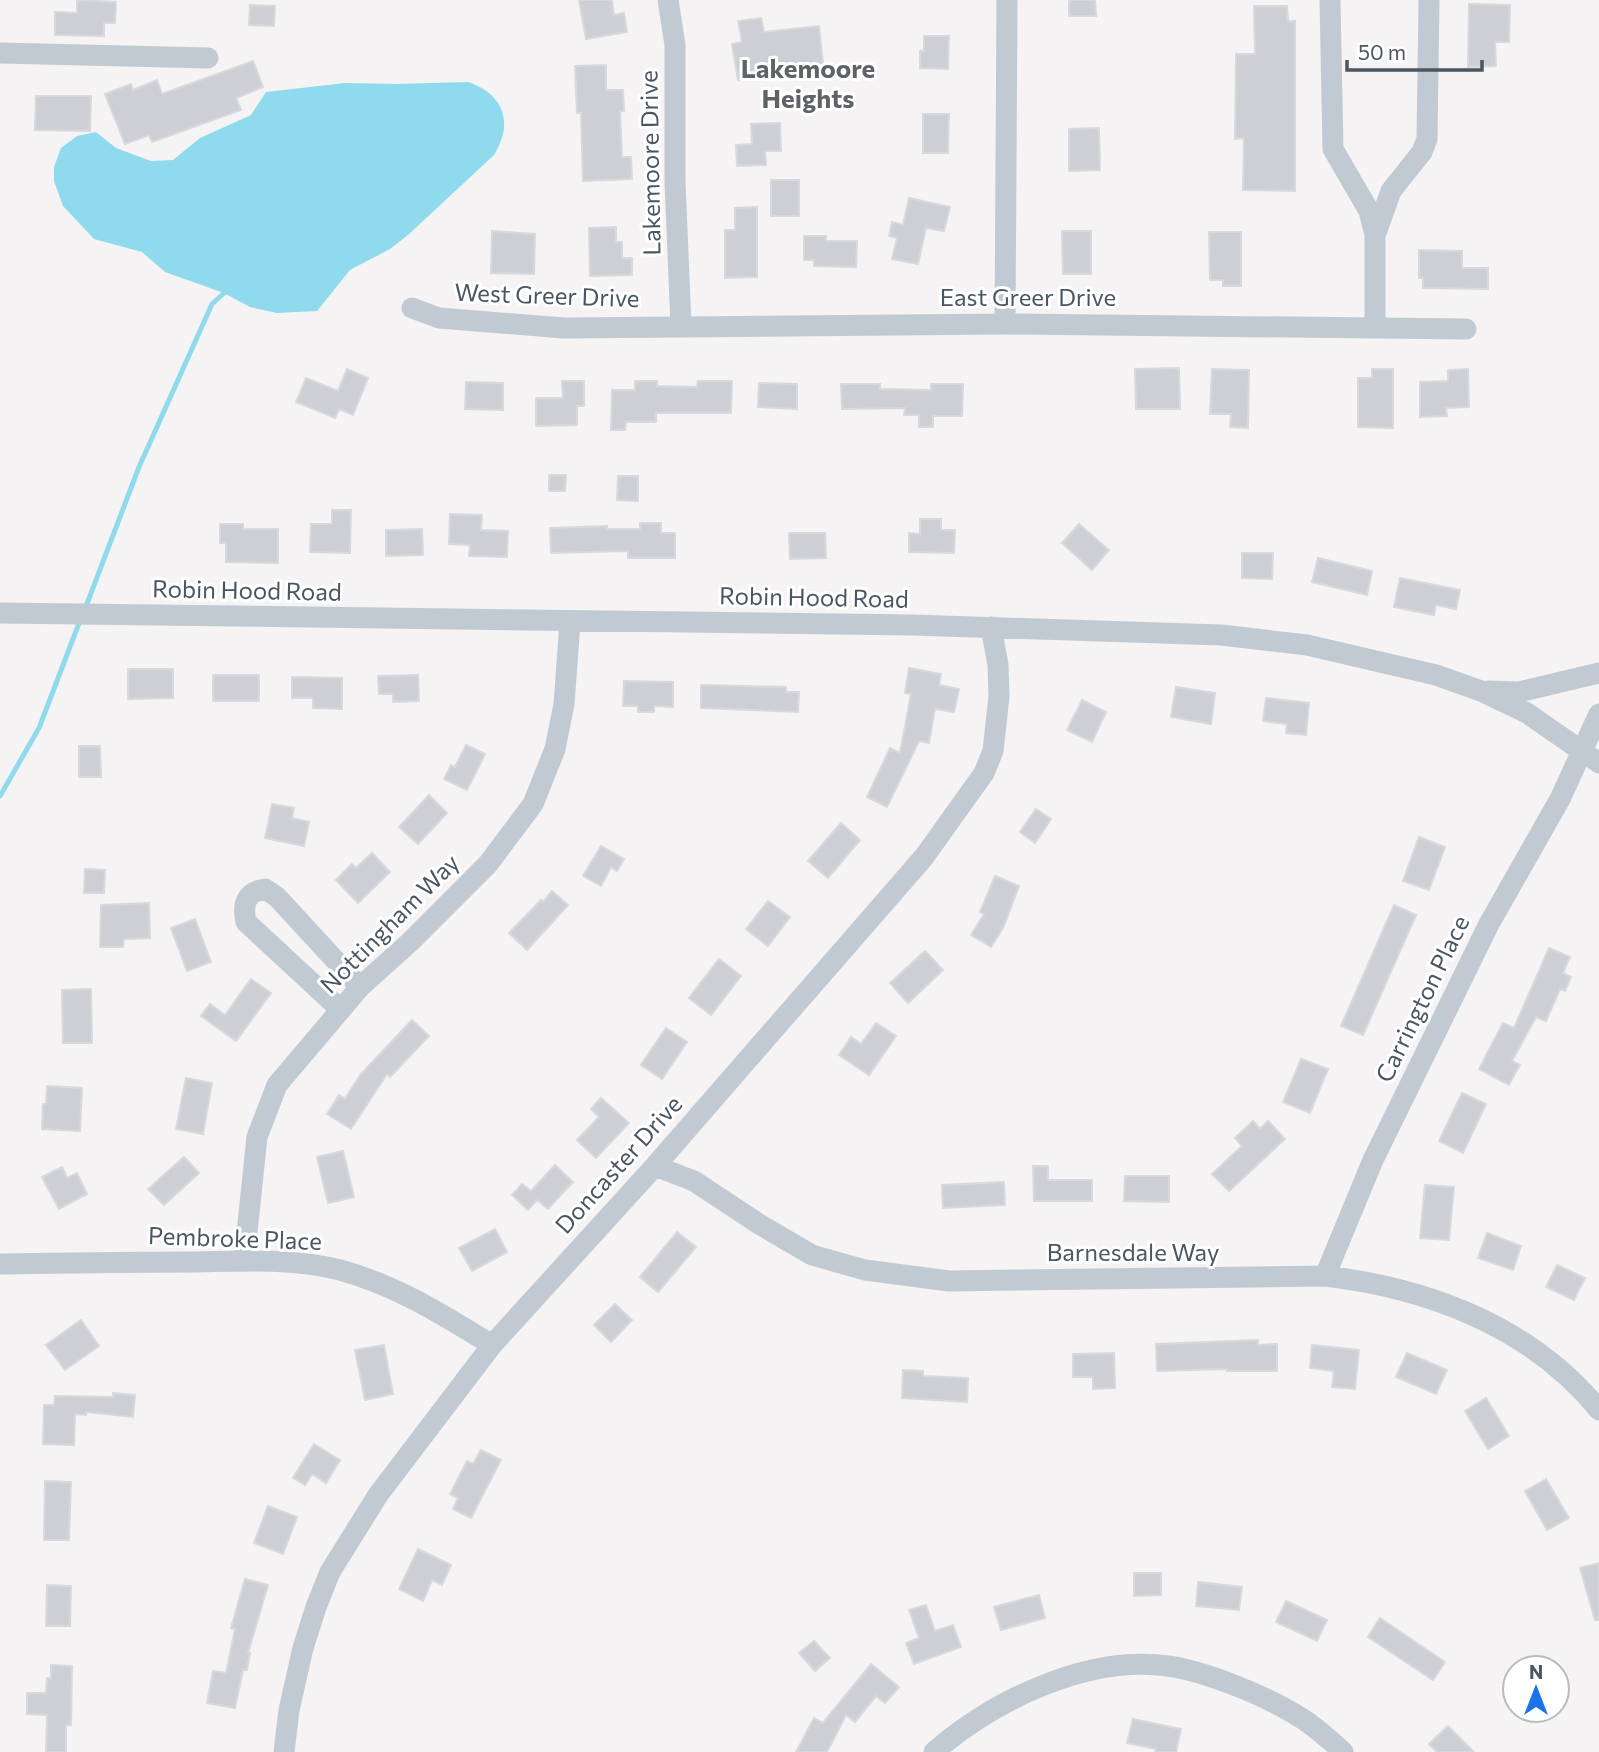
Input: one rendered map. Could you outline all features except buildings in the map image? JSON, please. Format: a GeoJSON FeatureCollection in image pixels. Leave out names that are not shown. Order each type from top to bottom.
{"type":"FeatureCollection","features":[{"type":"Feature","properties":{"kind":"street","name":"Lakemoore Drive"},"geometry":{"type":"LineString","coordinates":[[668,0],[675,45],[675,181],[681,326]]}},
{"type":"Feature","properties":{"kind":"street"},"geometry":{"type":"LineString","coordinates":[[1005,324],[1007,0]]}},
{"type":"Feature","properties":{"kind":"street"},"geometry":{"type":"LineString","coordinates":[[1330,0],[1333,149],[1369,211],[1375,235],[1375,327]]}},
{"type":"Feature","properties":{"kind":"street"},"geometry":{"type":"LineString","coordinates":[[1375,235],[1391,191],[1422,152],[1427,139],[1429,0]]}},
{"type":"Feature","properties":{"kind":"street"},"geometry":{"type":"LineString","coordinates":[[0,53],[208,58]]}},
{"type":"Feature","properties":{"kind":"street","name":"West Greer Drive"},"geometry":{"type":"LineString","coordinates":[[412,308],[439,318],[565,328],[681,326]]}},
{"type":"Feature","properties":{"kind":"street","name":"East Greer Drive"},"geometry":{"type":"LineString","coordinates":[[681,326],[1005,324],[1466,329]]}},
{"type":"Feature","properties":{"kind":"street","name":"Robin Hood Road"},"geometry":{"type":"LineString","coordinates":[[0,613],[990,627],[1174,633],[1307,645],[1436,675],[1481,691],[1527,713],[1599,763]]}},
{"type":"Feature","properties":{"kind":"street","name":"Nottingham Way"},"geometry":{"type":"LineString","coordinates":[[244,1261],[257,1137],[277,1085],[360,987],[410,942],[488,864],[533,804],[555,749],[564,704],[570,622]]}},
{"type":"Feature","properties":{"kind":"street","name":"Doncaster Drive"},"geometry":{"type":"LineString","coordinates":[[284,1752],[289,1710],[303,1648],[330,1572],[378,1495],[492,1345],[654,1166],[924,857],[984,773],[993,751],[999,696],[998,665],[990,627]]}},
{"type":"Feature","properties":{"kind":"street"},"geometry":{"type":"LineString","coordinates":[[1481,691],[1519,692],[1599,673]]}},
{"type":"Feature","properties":{"kind":"street","name":"Carrington Place"},"geometry":{"type":"LineString","coordinates":[[1325,1276],[1373,1160],[1489,924],[1560,799],[1599,714]]}},
{"type":"Feature","properties":{"kind":"street"},"geometry":{"type":"LineString","coordinates":[[340,1009],[246,922],[243,910],[245,900],[255,891],[265,889],[277,897],[360,987]]}},
{"type":"Feature","properties":{"kind":"street","name":"Barnesdale Way"},"geometry":{"type":"LineString","coordinates":[[654,1166],[694,1181],[812,1255],[866,1270],[949,1281],[1325,1276],[1371,1283],[1444,1303],[1482,1318],[1560,1369],[1599,1410]]}},
{"type":"Feature","properties":{"kind":"street","name":"Pembroke Place"},"geometry":{"type":"LineString","coordinates":[[0,1264],[244,1261],[295,1263],[338,1269],[370,1279],[418,1300],[492,1345]]}},
{"type":"Feature","properties":{"kind":"street"},"geometry":{"type":"LineString","coordinates":[[934,1752],[956,1733],[998,1707],[1045,1686],[1086,1671],[1141,1665],[1169,1666],[1203,1675],[1256,1696],[1293,1713],[1343,1752]]}},
{"type":"Feature","properties":{"kind":"water"},"geometry":{"type":"Polygon","coordinates":[[[468,82],[490,94],[502,111],[503,132],[494,155],[408,235],[390,249],[350,270],[317,311],[277,313],[250,307],[224,293],[165,272],[142,252],[94,239],[63,206],[54,181],[54,167],[61,148],[77,136],[96,132],[116,148],[151,161],[173,160],[200,138],[251,115],[266,92],[345,83],[468,82]]]}},
{"type":"Feature","properties":{"kind":"waterway"},"geometry":{"type":"LineString","coordinates":[[85,609],[139,467],[212,304],[224,293]]}},
{"type":"Feature","properties":{"kind":"waterway"},"geometry":{"type":"LineString","coordinates":[[0,796],[39,728],[81,618]]}},
{"type":"Feature","properties":{"kind":"district","name":"Lakemoore Heights"},"geometry":{"type":"Point","coordinates":[808,84]}}]}
